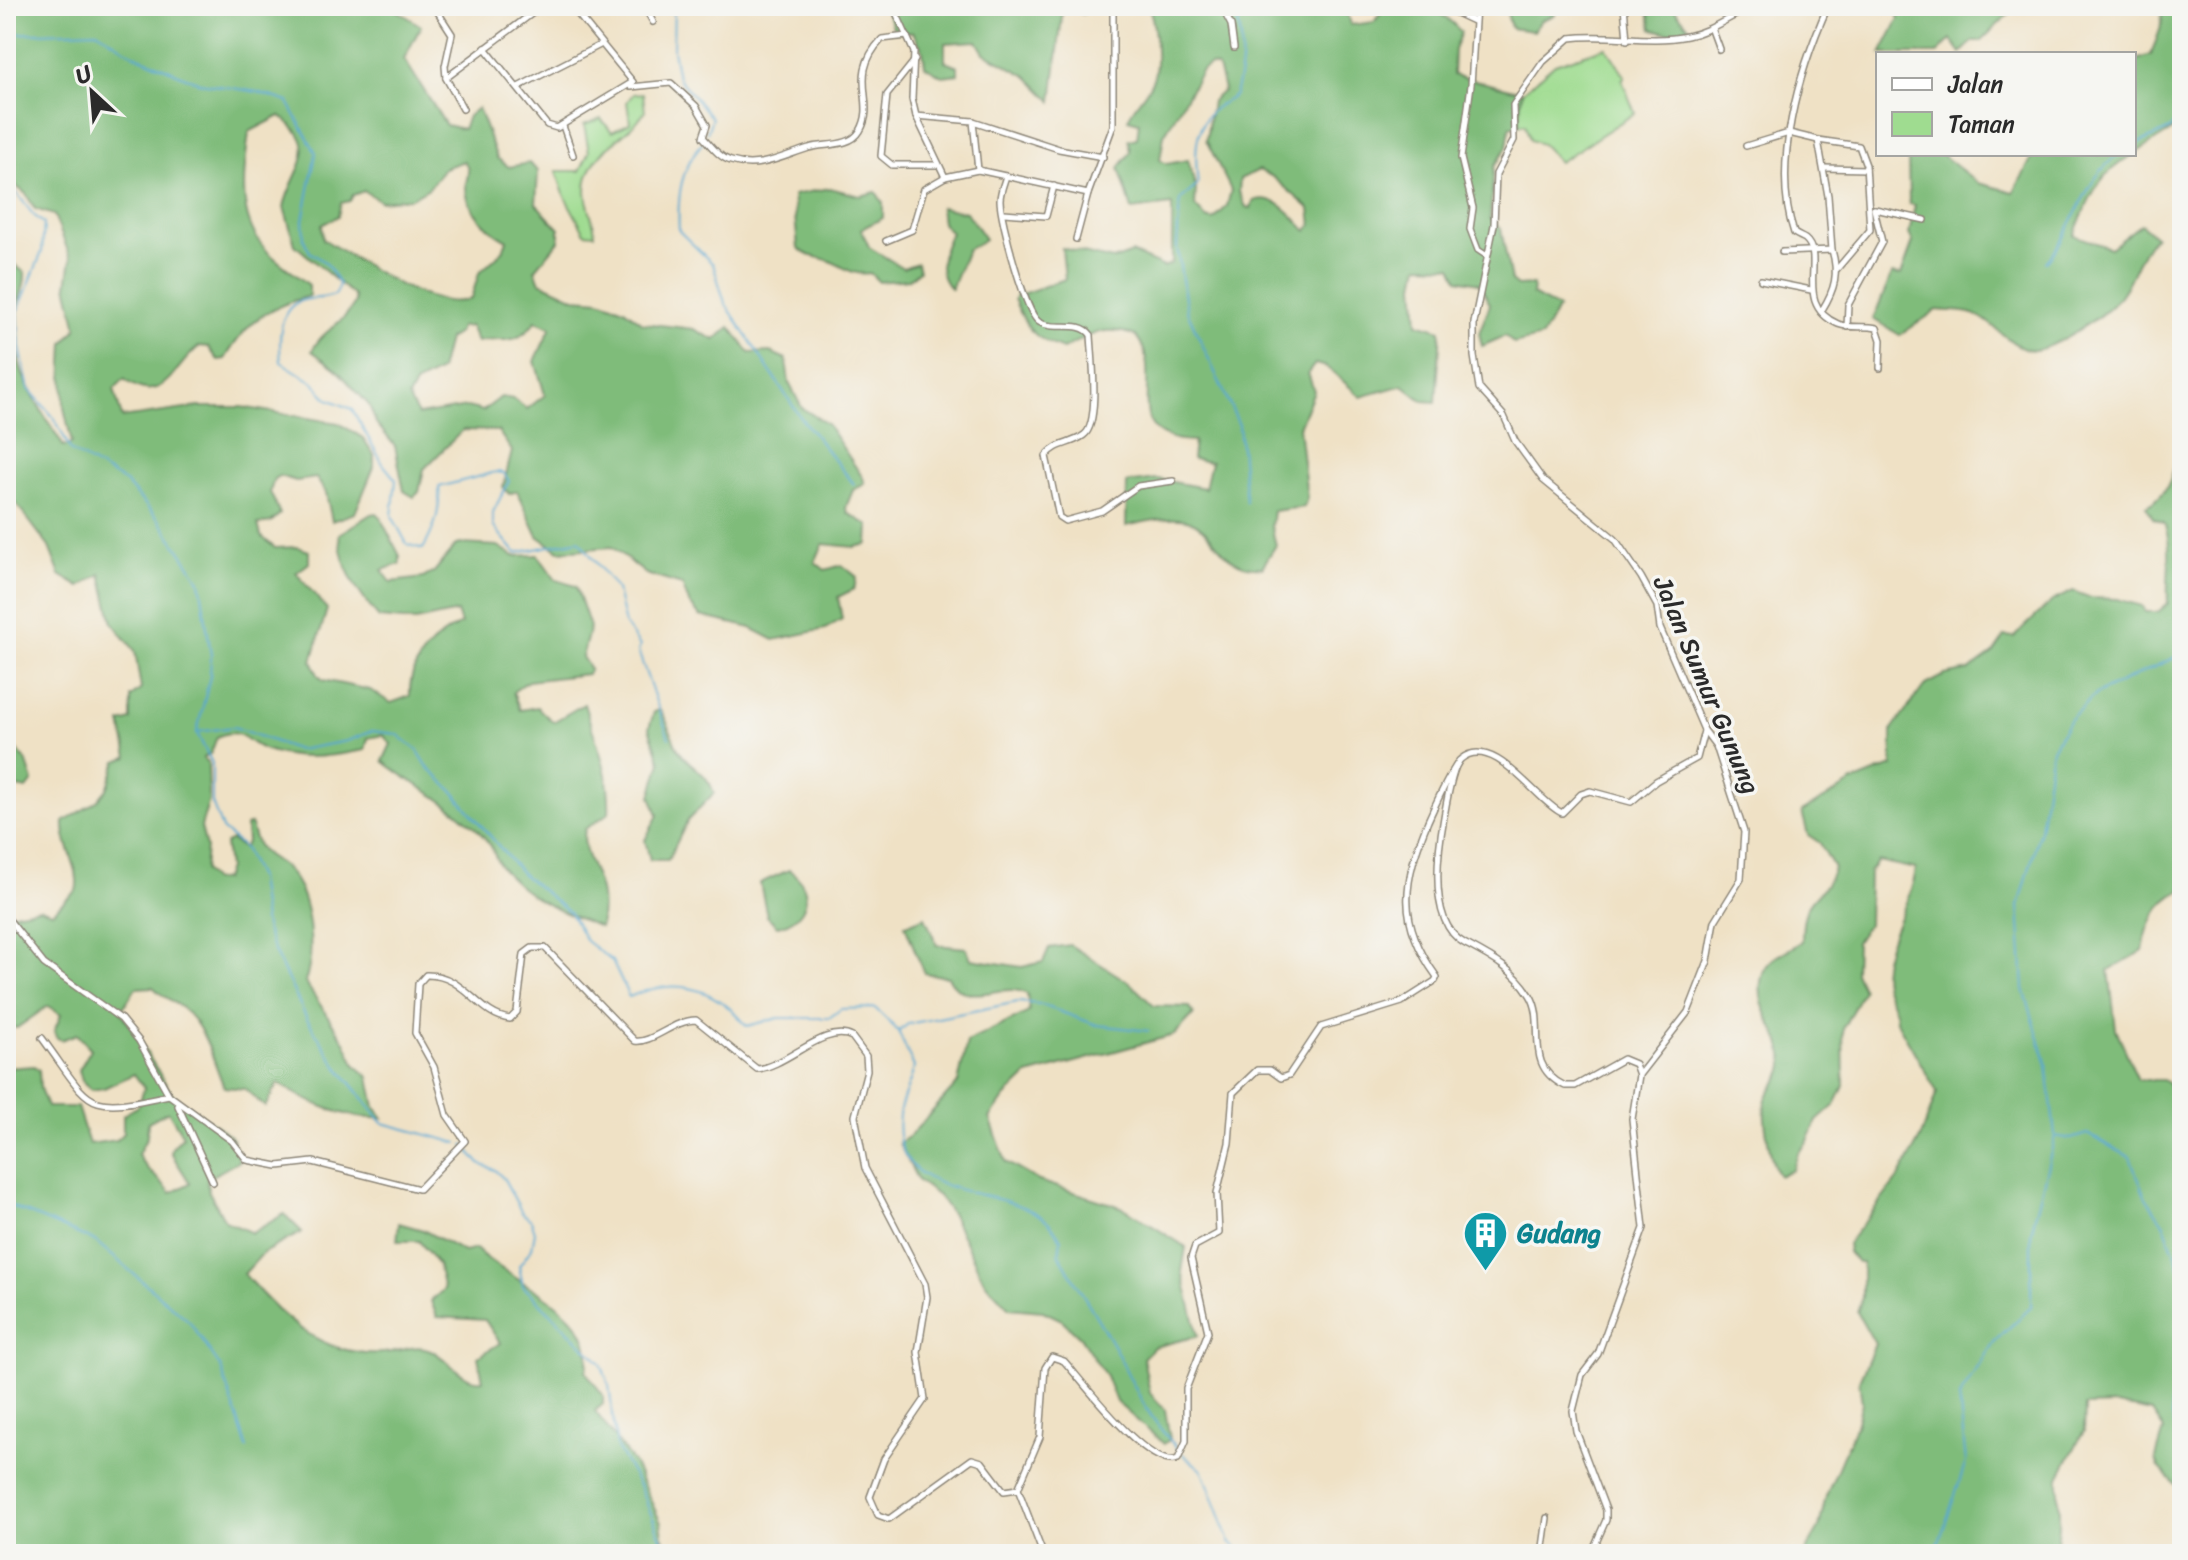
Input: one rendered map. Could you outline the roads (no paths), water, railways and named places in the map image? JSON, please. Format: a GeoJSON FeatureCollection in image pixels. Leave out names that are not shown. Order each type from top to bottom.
{"type":"FeatureCollection","features":[{"type":"Feature","properties":{"kind":"street"},"geometry":{"type":"LineString","coordinates":[[525,6],[531,14]]}},
{"type":"Feature","properties":{"kind":"street"},"geometry":{"type":"LineString","coordinates":[[446,78],[542,6]]}},
{"type":"Feature","properties":{"kind":"street"},"geometry":{"type":"LineString","coordinates":[[571,6],[600,45],[632,77],[631,87]]}},
{"type":"Feature","properties":{"kind":"street"},"geometry":{"type":"LineString","coordinates":[[644,6],[653,22]]}},
{"type":"Feature","properties":{"kind":"street"},"geometry":{"type":"LineString","coordinates":[[893,6],[915,59],[912,99],[916,116],[945,177]]}},
{"type":"Feature","properties":{"kind":"street"},"geometry":{"type":"LineString","coordinates":[[1076,239],[1088,194],[1113,126],[1113,6]]}},
{"type":"Feature","properties":{"kind":"street"},"geometry":{"type":"LineString","coordinates":[[1221,6],[1231,25],[1234,48]]}},
{"type":"Feature","properties":{"kind":"street"},"geometry":{"type":"LineString","coordinates":[[1441,6],[1473,21]]}},
{"type":"Feature","properties":{"kind":"street"},"geometry":{"type":"LineString","coordinates":[[1476,6],[1471,85],[1461,158],[1473,208],[1470,229],[1478,250],[1487,256]]}},
{"type":"Feature","properties":{"kind":"street"},"geometry":{"type":"LineString","coordinates":[[1624,6],[1627,40]]}},
{"type":"Feature","properties":{"kind":"street","name":"Jalan Sumur Gunung"},"geometry":{"type":"LineString","coordinates":[[1639,1075],[1688,1012],[1708,961],[1715,921],[1743,869],[1740,818],[1716,746],[1704,730],[1660,628],[1657,606],[1615,539],[1543,480],[1515,441],[1497,406],[1479,388],[1474,356],[1474,323],[1496,208],[1496,174],[1514,140],[1513,105],[1519,91],[1543,62],[1570,38],[1662,40],[1712,30],[1755,6]]}},
{"type":"Feature","properties":{"kind":"street"},"geometry":{"type":"LineString","coordinates":[[1828,6],[1795,96],[1789,133],[1787,207],[1796,236],[1807,241],[1812,253],[1811,290],[1822,310],[1833,321],[1847,327],[1877,328],[1881,340],[1880,368]]}},
{"type":"Feature","properties":{"kind":"street"},"geometry":{"type":"LineString","coordinates":[[437,7],[452,34],[445,66],[446,78],[463,109]]}},
{"type":"Feature","properties":{"kind":"street"},"geometry":{"type":"LineString","coordinates":[[1712,30],[1719,49]]}},
{"type":"Feature","properties":{"kind":"street"},"geometry":{"type":"LineString","coordinates":[[485,48],[551,128],[563,126],[631,87],[661,83],[674,85],[706,121],[705,139],[728,160],[752,164],[847,141],[857,135],[864,120],[862,82],[872,51],[888,36],[907,36]]}},
{"type":"Feature","properties":{"kind":"street"},"geometry":{"type":"LineString","coordinates":[[518,87],[600,45]]}},
{"type":"Feature","properties":{"kind":"street"},"geometry":{"type":"LineString","coordinates":[[915,59],[897,77],[887,95],[881,156],[892,165],[938,165]]}},
{"type":"Feature","properties":{"kind":"street"},"geometry":{"type":"LineString","coordinates":[[916,116],[973,121],[1059,149],[1103,157]]}},
{"type":"Feature","properties":{"kind":"street"},"geometry":{"type":"LineString","coordinates":[[973,121],[978,170]]}},
{"type":"Feature","properties":{"kind":"street"},"geometry":{"type":"LineString","coordinates":[[563,126],[573,155]]}},
{"type":"Feature","properties":{"kind":"street"},"geometry":{"type":"LineString","coordinates":[[1746,146],[1789,133],[1859,146],[1882,242],[1848,305],[1847,327]]}},
{"type":"Feature","properties":{"kind":"street"},"geometry":{"type":"LineString","coordinates":[[1818,140],[1837,269]]}},
{"type":"Feature","properties":{"kind":"street"},"geometry":{"type":"LineString","coordinates":[[1824,168],[1866,169]]}},
{"type":"Feature","properties":{"kind":"street"},"geometry":{"type":"LineString","coordinates":[[886,241],[912,230],[924,189],[945,177],[978,170],[1088,194]]}},
{"type":"Feature","properties":{"kind":"street"},"geometry":{"type":"LineString","coordinates":[[1006,176],[1000,201],[1014,266],[1034,317],[1043,324],[1084,328],[1091,335],[1094,385],[1090,428],[1081,437],[1058,444],[1046,456],[1059,517],[1065,521],[1095,515],[1138,486],[1173,481]]}},
{"type":"Feature","properties":{"kind":"street"},"geometry":{"type":"LineString","coordinates":[[1004,213],[1046,216],[1054,186]]}},
{"type":"Feature","properties":{"kind":"street"},"geometry":{"type":"LineString","coordinates":[[1872,208],[1925,220]]}},
{"type":"Feature","properties":{"kind":"street"},"geometry":{"type":"LineString","coordinates":[[1822,310],[1837,269],[1870,230],[1872,208]]}},
{"type":"Feature","properties":{"kind":"street"},"geometry":{"type":"LineString","coordinates":[[1782,252],[1832,250]]}},
{"type":"Feature","properties":{"kind":"street"},"geometry":{"type":"LineString","coordinates":[[1761,280],[1811,290]]}},
{"type":"Feature","properties":{"kind":"street"},"geometry":{"type":"LineString","coordinates":[[1043,1554],[1018,1489],[1044,1422],[1045,1368],[1057,1356],[1136,1441],[1168,1461],[1179,1457],[1184,1447],[1186,1389],[1208,1332],[1191,1258],[1195,1246],[1219,1233],[1217,1193],[1226,1161],[1233,1093],[1257,1070],[1270,1070],[1281,1078],[1289,1075],[1321,1027],[1402,1002],[1434,984],[1437,977],[1417,947],[1411,929],[1408,886],[1421,838],[1446,777],[1459,761],[1474,754],[1496,758],[1562,813],[1581,794],[1590,791],[1631,802],[1656,781],[1697,758],[1702,750],[1704,730]]}},
{"type":"Feature","properties":{"kind":"street"},"geometry":{"type":"LineString","coordinates":[[1459,761],[1445,811],[1437,878],[1448,924],[1457,938],[1490,955],[1509,970],[1529,994],[1534,1004],[1537,1051],[1560,1084],[1575,1086],[1617,1060],[1635,1064],[1639,1075],[1632,1119],[1644,1228],[1598,1354],[1582,1375],[1573,1411],[1576,1431],[1606,1510],[1606,1520],[1591,1554]]}},
{"type":"Feature","properties":{"kind":"street"},"geometry":{"type":"LineString","coordinates":[[6,916],[44,964],[121,1019],[139,1041],[169,1095],[232,1141],[247,1160],[278,1166],[313,1162],[419,1189],[462,1145],[447,1115],[434,1067],[415,1033],[418,984],[426,975],[445,976],[498,1015],[510,1019],[517,1012],[524,954],[532,948],[545,948],[635,1041],[646,1041],[660,1030],[696,1020],[757,1069],[770,1066],[838,1034],[852,1037],[866,1056],[867,1070],[855,1116],[865,1168],[922,1276],[927,1297],[918,1352],[926,1395],[884,1459],[872,1490],[872,1503],[878,1515],[894,1518],[972,1459],[982,1462],[1004,1491],[1018,1489]]}},
{"type":"Feature","properties":{"kind":"street"},"geometry":{"type":"LineString","coordinates":[[42,1038],[82,1093],[98,1105],[116,1107],[169,1095]]}},
{"type":"Feature","properties":{"kind":"street"},"geometry":{"type":"LineString","coordinates":[[176,1102],[213,1182]]}},
{"type":"Feature","properties":{"kind":"street"},"geometry":{"type":"LineString","coordinates":[[1542,1554],[1547,1518]]}},
{"type":"Feature","properties":{"kind":"waterway"},"geometry":{"type":"LineString","coordinates":[[674,6],[673,50],[678,78],[712,118],[707,133]]}},
{"type":"Feature","properties":{"kind":"waterway"},"geometry":{"type":"LineString","coordinates":[[1232,6],[1241,39],[1238,84],[1235,95],[1210,113],[1199,132],[1196,153],[1198,185],[1180,200],[1177,247],[1187,311],[1239,425],[1246,502]]}},
{"type":"Feature","properties":{"kind":"waterway"},"geometry":{"type":"LineString","coordinates":[[2175,6],[2178,49],[2182,56]]}},
{"type":"Feature","properties":{"kind":"waterway"},"geometry":{"type":"LineString","coordinates":[[6,34],[97,31],[133,54],[200,83],[258,92],[288,102],[316,153],[303,220],[304,240],[310,252],[326,263],[339,284],[336,294],[304,300],[289,309],[282,326],[281,362],[313,382],[328,399],[352,409],[383,464],[396,480],[392,516],[407,544],[423,549],[427,542],[438,511],[439,487],[496,472],[504,473],[509,481],[493,512],[493,526],[516,553],[579,540],[617,590],[625,625],[640,646],[638,651],[669,738]]}},
{"type":"Feature","properties":{"kind":"waterway"},"geometry":{"type":"LineString","coordinates":[[2136,144],[2170,129],[2182,116]]}},
{"type":"Feature","properties":{"kind":"waterway"},"geometry":{"type":"LineString","coordinates":[[703,142],[689,162],[682,184],[679,231],[713,264],[725,303],[801,418],[854,484]]}},
{"type":"Feature","properties":{"kind":"waterway"},"geometry":{"type":"LineString","coordinates":[[2046,262],[2065,234],[2088,189],[2118,156]]}},
{"type":"Feature","properties":{"kind":"waterway"},"geometry":{"type":"LineString","coordinates":[[6,185],[44,223],[42,252],[18,311],[20,348],[29,389],[55,419],[71,451],[125,482],[160,521],[200,581],[211,655],[210,676],[197,732],[234,727],[298,750],[347,741],[372,731],[397,734],[418,751],[429,769],[451,789],[522,874],[570,913],[586,941],[612,961],[629,997],[663,987],[694,989],[722,1002],[747,1026],[779,1018],[829,1018],[841,1009],[875,1008],[898,1031],[914,1067],[899,1115],[900,1144],[911,1164],[928,1178],[1025,1208],[1050,1224],[1061,1239],[1059,1254],[1141,1399],[1179,1450]]}},
{"type":"Feature","properties":{"kind":"waterway"},"geometry":{"type":"LineString","coordinates":[[1935,1554],[1966,1462],[1959,1397],[1994,1342],[2031,1307],[2031,1233],[2055,1136],[2047,1065],[2024,989],[2019,906],[2040,830],[2052,749],[2070,719],[2096,694],[2182,654]]}},
{"type":"Feature","properties":{"kind":"waterway"},"geometry":{"type":"LineString","coordinates":[[197,733],[212,763],[212,803],[222,829],[244,848],[258,878],[265,927],[307,1019],[337,1066],[383,1123],[458,1143]]}},
{"type":"Feature","properties":{"kind":"waterway"},"geometry":{"type":"LineString","coordinates":[[899,1031],[908,1024],[1018,1002],[1039,1004],[1097,1025],[1149,1031]]}},
{"type":"Feature","properties":{"kind":"waterway"},"geometry":{"type":"LineString","coordinates":[[2055,1136],[2071,1139],[2087,1134],[2130,1157],[2145,1196],[2164,1224],[2182,1274]]}},
{"type":"Feature","properties":{"kind":"waterway"},"geometry":{"type":"LineString","coordinates":[[464,1145],[480,1164],[495,1170],[504,1179],[522,1213],[531,1220],[535,1232],[532,1248],[519,1266],[523,1286],[601,1363],[609,1385],[617,1448],[639,1485],[664,1545],[664,1554]]}},
{"type":"Feature","properties":{"kind":"waterway"},"geometry":{"type":"LineString","coordinates":[[6,1204],[95,1241],[189,1321],[221,1368],[247,1448]]}},
{"type":"Feature","properties":{"kind":"waterway"},"geometry":{"type":"LineString","coordinates":[[2182,1349],[2171,1407],[2176,1429],[2182,1439]]}},
{"type":"Feature","properties":{"kind":"waterway"},"geometry":{"type":"LineString","coordinates":[[1183,1454],[1203,1471],[1230,1542],[1245,1554]]}},
{"type":"Feature","properties":{"kind":"place","name":"Gudang"},"geometry":{"type":"Point","coordinates":[1486,1272]}}]}
